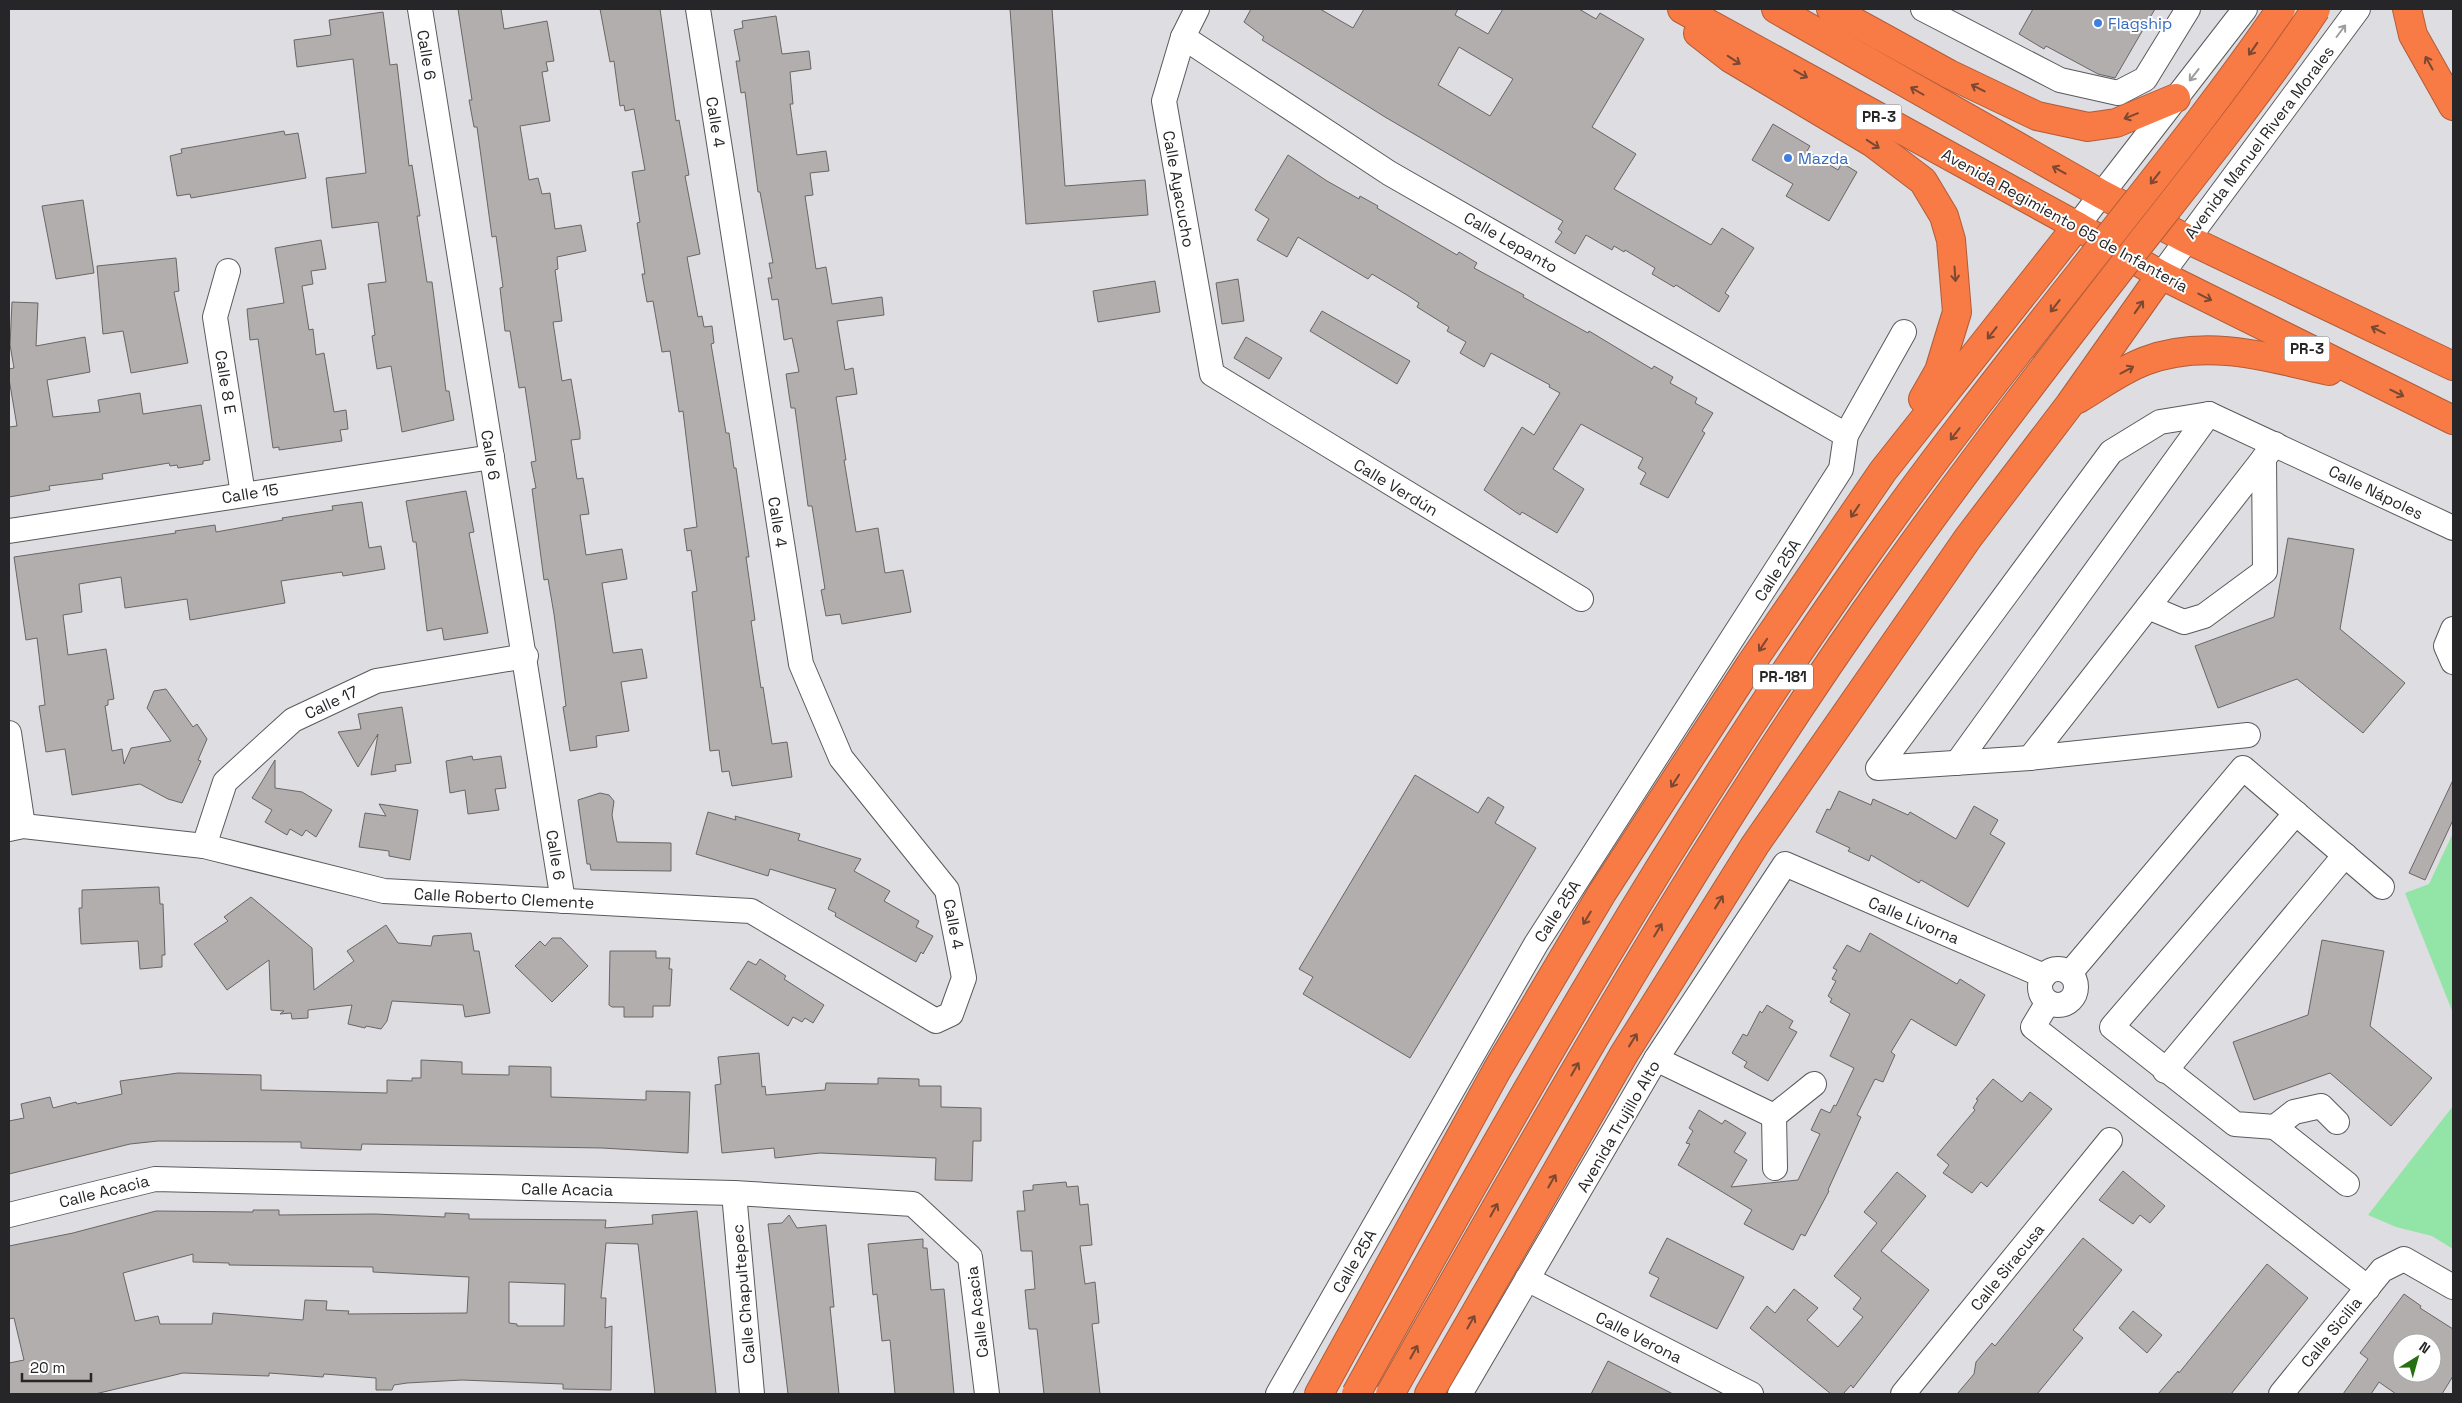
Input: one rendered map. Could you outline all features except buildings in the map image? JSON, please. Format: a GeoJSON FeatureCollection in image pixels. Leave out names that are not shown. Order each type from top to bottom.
{"type":"FeatureCollection","features":[{"type":"Feature","properties":{"kind":"highway"},"geometry":{"type":"LineString","coordinates":[[1667,9],[1730,58],[1900,162],[1923,181],[1944,216],[1954,264],[1957,312],[1939,371],[1900,436],[1882,471]]}},
{"type":"Feature","properties":{"kind":"highway","name":"Avenida Regimiento 65 de Infantería"},"geometry":{"type":"LineString","coordinates":[[1682,9],[2077,226],[2161,275],[2371,381],[2453,420]]}},
{"type":"Feature","properties":{"kind":"highway","name":"PR-3"},"geometry":{"type":"LineString","coordinates":[[1776,9],[2101,194],[2187,239],[2453,366]]}},
{"type":"Feature","properties":{"kind":"highway"},"geometry":{"type":"LineString","coordinates":[[1831,9],[1948,74],[2037,116],[2088,127],[2116,122],[2176,98]]}},
{"type":"Feature","properties":{"kind":"highway","name":"PR-181"},"geometry":{"type":"LineString","coordinates":[[1356,1394],[1569,1017],[1712,782],[1864,557],[1938,456],[2222,93],[2281,9]]}},
{"type":"Feature","properties":{"kind":"highway","name":"PR-181"},"geometry":{"type":"LineString","coordinates":[[1390,1394],[1613,1004],[1709,846],[1846,639],[2048,363],[2254,98],[2316,9]]}},
{"type":"Feature","properties":{"kind":"highway"},"geometry":{"type":"LineString","coordinates":[[2407,9],[2413,35],[2453,106]]}},
{"type":"Feature","properties":{"kind":"highway"},"geometry":{"type":"LineString","coordinates":[[1319,1394],[1497,1070],[1602,893],[1750,665],[1882,471],[2077,226]]}},
{"type":"Feature","properties":{"kind":"highway"},"geometry":{"type":"LineString","coordinates":[[1429,1394],[1624,1054],[1755,845],[1968,538],[2070,404],[2161,275]]}},
{"type":"Feature","properties":{"kind":"highway"},"geometry":{"type":"LineString","coordinates":[[2070,404],[2144,361],[2174,353],[2208,349],[2248,353],[2371,381]]}},
{"type":"Feature","properties":{"kind":"street","name":"Calle 6"},"geometry":{"type":"LineString","coordinates":[[420,9],[526,656],[563,901]]}},
{"type":"Feature","properties":{"kind":"street","name":"Calle 4"},"geometry":{"type":"LineString","coordinates":[[698,9],[801,664],[841,758],[947,890],[964,978],[959,992]]}},
{"type":"Feature","properties":{"kind":"street","name":"Calle Ayacucho"},"geometry":{"type":"LineString","coordinates":[[1197,9],[1183,37],[1164,101],[1212,374]]}},
{"type":"Feature","properties":{"kind":"street"},"geometry":{"type":"LineString","coordinates":[[1923,9],[2060,80],[2118,93],[2144,79],[2188,9]]}},
{"type":"Feature","properties":{"kind":"street"},"geometry":{"type":"LineString","coordinates":[[2077,226],[2245,9]]}},
{"type":"Feature","properties":{"kind":"street","name":"Avenida Manuel Rivera Morales"},"geometry":{"type":"LineString","coordinates":[[2161,275],[2358,9]]}},
{"type":"Feature","properties":{"kind":"street","name":"Calle Lepanto"},"geometry":{"type":"LineString","coordinates":[[1183,37],[1389,173],[1846,435]]}},
{"type":"Feature","properties":{"kind":"street","name":"Calle 8 E"},"geometry":{"type":"LineString","coordinates":[[228,271],[215,317],[243,494]]}},
{"type":"Feature","properties":{"kind":"street"},"geometry":{"type":"LineString","coordinates":[[1846,435],[1904,332]]}},
{"type":"Feature","properties":{"kind":"street","name":"Calle Verdún"},"geometry":{"type":"LineString","coordinates":[[1212,374],[1581,599]]}},
{"type":"Feature","properties":{"kind":"street"},"geometry":{"type":"LineString","coordinates":[[2209,414],[2160,422],[2111,452],[1878,768],[2030,758],[2248,735]]}},
{"type":"Feature","properties":{"kind":"street"},"geometry":{"type":"LineString","coordinates":[[1957,763],[2209,414]]}},
{"type":"Feature","properties":{"kind":"street","name":"Calle Nápoles"},"geometry":{"type":"LineString","coordinates":[[2209,414],[2269,451],[2299,455],[2453,528]]}},
{"type":"Feature","properties":{"kind":"street","name":"Calle 25A"},"geometry":{"type":"LineString","coordinates":[[1278,1394],[1536,944],[1841,469],[1846,435]]}},
{"type":"Feature","properties":{"kind":"street"},"geometry":{"type":"LineString","coordinates":[[2030,758],[2269,451]]}},
{"type":"Feature","properties":{"kind":"street"},"geometry":{"type":"LineString","coordinates":[[2148,607],[2184,622],[2204,616],[2265,571],[2269,451]]}},
{"type":"Feature","properties":{"kind":"street","name":"Calle 15"},"geometry":{"type":"LineString","coordinates":[[9,531],[492,457]]}},
{"type":"Feature","properties":{"kind":"street"},"geometry":{"type":"LineString","coordinates":[[2453,629],[2446,646],[2453,662]]}},
{"type":"Feature","properties":{"kind":"street","name":"Calle 17"},"geometry":{"type":"LineString","coordinates":[[204,846],[225,782],[293,720],[376,681],[526,656]]}},
{"type":"Feature","properties":{"kind":"street"},"geometry":{"type":"LineString","coordinates":[[9,733],[16,828]]}},
{"type":"Feature","properties":{"kind":"street"},"geometry":{"type":"LineString","coordinates":[[2070,973],[2243,768],[2382,886]]}},
{"type":"Feature","properties":{"kind":"street"},"geometry":{"type":"LineString","coordinates":[[2296,813],[2112,1027],[2165,1071],[2235,1124],[2275,1127],[2347,1184]]}},
{"type":"Feature","properties":{"kind":"street","name":"Calle Roberto Clemente"},"geometry":{"type":"LineString","coordinates":[[16,828],[204,846],[384,891],[751,911],[936,1021],[952,1014],[959,992]]}},
{"type":"Feature","properties":{"kind":"street"},"geometry":{"type":"LineString","coordinates":[[2165,1071],[2345,855]]}},
{"type":"Feature","properties":{"kind":"street","name":"Calle Livorna"},"geometry":{"type":"LineString","coordinates":[[1785,864],[2044,976]]}},
{"type":"Feature","properties":{"kind":"street","name":"Avenida Trujillo Alto"},"geometry":{"type":"LineString","coordinates":[[1460,1394],[1656,1059],[1785,864]]}},
{"type":"Feature","properties":{"kind":"street"},"geometry":{"type":"LineString","coordinates":[[2053,969],[2065,970],[2070,973],[2076,983],[2074,995],[2066,1003],[2060,1005],[2048,1002],[2041,993],[2041,981],[2044,976],[2053,969]]}},
{"type":"Feature","properties":{"kind":"street"},"geometry":{"type":"LineString","coordinates":[[2048,1002],[2033,1027],[2375,1279],[2404,1259],[2453,1287]]}},
{"type":"Feature","properties":{"kind":"street"},"geometry":{"type":"LineString","coordinates":[[1656,1059],[1774,1116]]}},
{"type":"Feature","properties":{"kind":"street"},"geometry":{"type":"LineString","coordinates":[[1774,1116],[1814,1084]]}},
{"type":"Feature","properties":{"kind":"street"},"geometry":{"type":"LineString","coordinates":[[2275,1127],[2294,1112],[2321,1106],[2337,1122]]}},
{"type":"Feature","properties":{"kind":"street"},"geometry":{"type":"LineString","coordinates":[[1774,1116],[1775,1168]]}},
{"type":"Feature","properties":{"kind":"street","name":"Calle Siracusa"},"geometry":{"type":"LineString","coordinates":[[1904,1394],[2110,1140]]}},
{"type":"Feature","properties":{"kind":"street","name":"Calle Acacia"},"geometry":{"type":"LineString","coordinates":[[9,1215],[155,1178],[734,1194],[914,1204],[970,1257],[987,1394]]}},
{"type":"Feature","properties":{"kind":"street","name":"Calle Chapultepec"},"geometry":{"type":"LineString","coordinates":[[734,1194],[752,1394]]}},
{"type":"Feature","properties":{"kind":"street","name":"Calle Verona"},"geometry":{"type":"LineString","coordinates":[[1528,1279],[1751,1394]]}},
{"type":"Feature","properties":{"kind":"street","name":"Calle Sicilia"},"geometry":{"type":"LineString","coordinates":[[2281,1394],[2375,1279]]}},
{"type":"Feature","properties":{"kind":"green space"},"geometry":{"type":"Polygon","coordinates":[[[2453,833],[2453,1013],[2405,893],[2429,884],[2453,833]]]}},
{"type":"Feature","properties":{"kind":"green space"},"geometry":{"type":"Polygon","coordinates":[[[2453,1106],[2453,1249],[2432,1236],[2396,1227],[2368,1215],[2453,1106]]]}},
{"type":"Feature","properties":{"kind":"place","name":"Flagship"},"geometry":{"type":"Point","coordinates":[2098,23]}},
{"type":"Feature","properties":{"kind":"place","name":"Mazda"},"geometry":{"type":"Point","coordinates":[1788,158]}}]}
